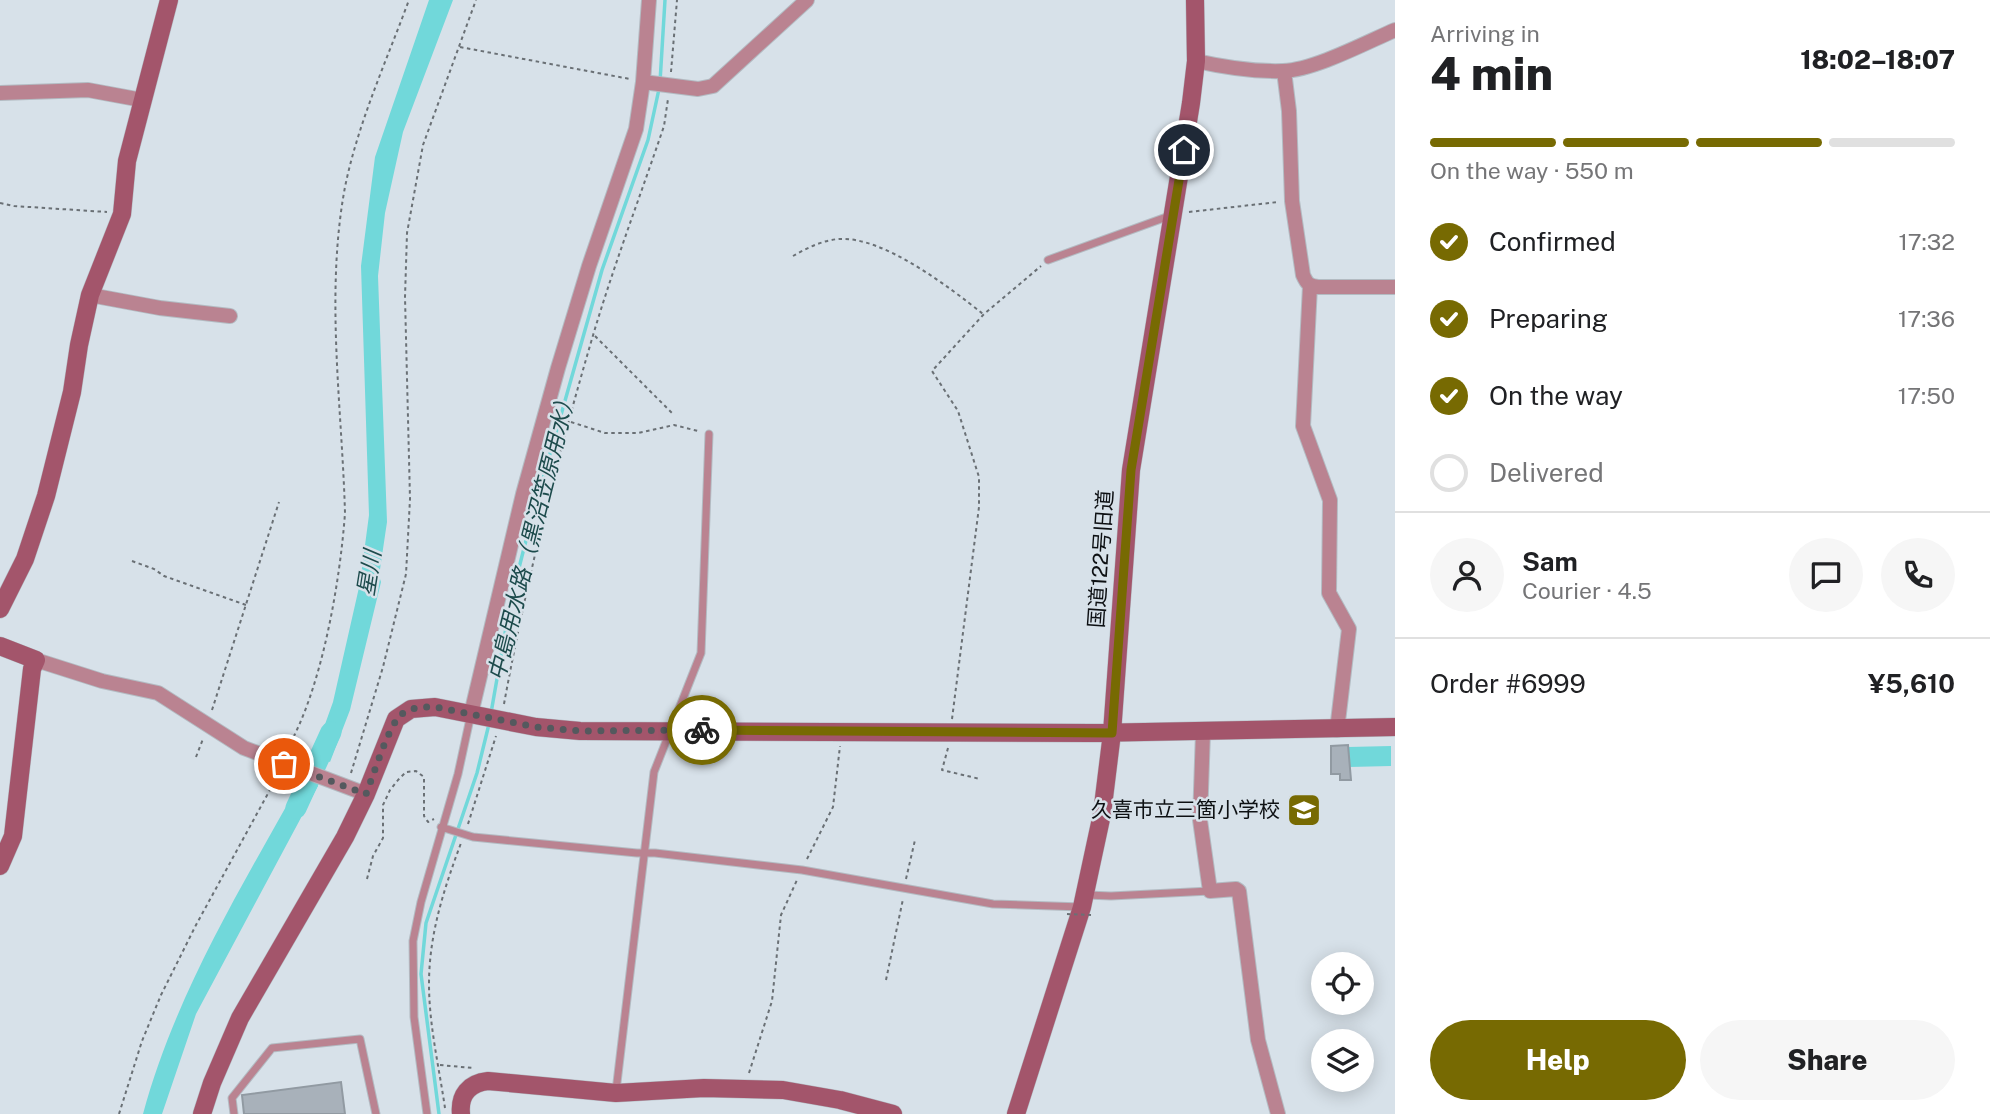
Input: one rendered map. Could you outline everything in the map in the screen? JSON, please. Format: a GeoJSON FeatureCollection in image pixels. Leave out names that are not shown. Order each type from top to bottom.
{"type":"FeatureCollection","features":[{"type":"Feature","properties":{"kind":"street"},"geometry":{"type":"LineString","coordinates":[[0,609],[25,559],[46,496],[72,392],[90,295],[122,214],[127,161],[169,0]]}},
{"type":"Feature","properties":{"kind":"street"},"geometry":{"type":"LineString","coordinates":[[490,718],[523,494],[579,298],[632,146],[648,83],[649,0]]}},
{"type":"Feature","properties":{"kind":"street"},"geometry":{"type":"LineString","coordinates":[[648,83],[698,89],[713,86],[807,0]]}},
{"type":"Feature","properties":{"kind":"street","name":"国道122号旧道"},"geometry":{"type":"LineString","coordinates":[[1016,1114],[1082,908],[1102,814],[1112,733],[1131,470],[1174,214],[1196,61],[1195,0]]}},
{"type":"Feature","properties":{"kind":"street"},"geometry":{"type":"LineString","coordinates":[[1196,61],[1284,71],[1310,65],[1395,30]]}},
{"type":"Feature","properties":{"kind":"street"},"geometry":{"type":"LineString","coordinates":[[1284,71],[1289,111],[1292,201],[1303,275],[1310,286],[1303,426],[1330,500],[1329,593],[1349,629],[1337,730]]}},
{"type":"Feature","properties":{"kind":"street"},"geometry":{"type":"LineString","coordinates":[[0,93],[88,90],[142,100]]}},
{"type":"Feature","properties":{"kind":"street"},"geometry":{"type":"LineString","coordinates":[[1310,286],[1395,287]]}},
{"type":"Feature","properties":{"kind":"street"},"geometry":{"type":"LineString","coordinates":[[90,295],[160,308],[230,316]]}},
{"type":"Feature","properties":{"kind":"street"},"geometry":{"type":"LineString","coordinates":[[0,646],[102,681],[158,693],[244,748],[282,763],[346,782],[366,794]]}},
{"type":"Feature","properties":{"kind":"street"},"geometry":{"type":"LineString","coordinates":[[0,866],[13,836],[36,660]]}},
{"type":"Feature","properties":{"kind":"street"},"geometry":{"type":"LineString","coordinates":[[202,1114],[212,1083],[240,1018],[328,869],[366,794],[397,719],[403,713],[420,707],[435,707],[536,727],[580,731],[1112,733],[1395,727]]}},
{"type":"Feature","properties":{"kind":"street"},"geometry":{"type":"LineString","coordinates":[[1203,732],[1200,820],[1210,891],[1236,888],[1239,891],[1258,1040],[1278,1114]]}},
{"type":"Feature","properties":{"kind":"street"},"geometry":{"type":"LineString","coordinates":[[461,1114],[462,1098],[466,1090],[480,1082],[616,1093],[745,1088],[783,1090],[820,1096],[885,1113]]}},
{"type":"Feature","properties":{"kind":"lane"},"geometry":{"type":"LineString","coordinates":[[1048,260],[1174,214]]}},
{"type":"Feature","properties":{"kind":"lane"},"geometry":{"type":"LineString","coordinates":[[616,1093],[654,772],[701,653],[709,434]]}},
{"type":"Feature","properties":{"kind":"lane"},"geometry":{"type":"LineString","coordinates":[[426,1114],[414,1017],[413,941],[445,828],[457,774],[490,718]]}},
{"type":"Feature","properties":{"kind":"lane"},"geometry":{"type":"LineString","coordinates":[[445,828],[473,837],[802,870],[993,904],[1082,908],[1111,896],[1210,891]]}},
{"type":"Feature","properties":{"kind":"lane"},"geometry":{"type":"LineString","coordinates":[[234,1114],[232,1098],[272,1048],[360,1039],[376,1114]]}},
{"type":"Feature","properties":{"kind":"path"},"geometry":{"type":"LineString","coordinates":[[119,1114],[142,1041],[161,995],[196,925],[267,797],[301,722],[312,688],[338,580],[343,544],[336,270],[345,188],[362,125],[409,0]]}},
{"type":"Feature","properties":{"kind":"path"},"geometry":{"type":"LineString","coordinates":[[346,782],[383,667],[406,574],[410,499],[405,297],[407,233],[423,145],[476,0]]}},
{"type":"Feature","properties":{"kind":"path"},"geometry":{"type":"LineString","coordinates":[[446,1114],[431,1008],[430,954],[442,897],[463,834],[490,718],[519,621],[539,532],[593,335],[664,125],[677,0]]}},
{"type":"Feature","properties":{"kind":"path"},"geometry":{"type":"LineString","coordinates":[[459,47],[648,83]]}},
{"type":"Feature","properties":{"kind":"path"},"geometry":{"type":"LineString","coordinates":[[1174,214],[1292,201]]}},
{"type":"Feature","properties":{"kind":"path"},"geometry":{"type":"LineString","coordinates":[[0,203],[122,214]]}},
{"type":"Feature","properties":{"kind":"path"},"geometry":{"type":"LineString","coordinates":[[793,256],[811,246],[839,239],[869,243],[891,252],[950,288],[984,314]]}},
{"type":"Feature","properties":{"kind":"path"},"geometry":{"type":"LineString","coordinates":[[980,779],[942,769],[952,733],[979,508],[979,477],[958,411],[932,371],[984,314],[1048,260]]}},
{"type":"Feature","properties":{"kind":"path"},"geometry":{"type":"LineString","coordinates":[[593,335],[673,414]]}},
{"type":"Feature","properties":{"kind":"path"},"geometry":{"type":"LineString","coordinates":[[569,422],[605,433],[638,433],[674,425],[709,434]]}},
{"type":"Feature","properties":{"kind":"path"},"geometry":{"type":"LineString","coordinates":[[196,757],[279,502]]}},
{"type":"Feature","properties":{"kind":"path"},"geometry":{"type":"LineString","coordinates":[[132,561],[164,576],[247,606]]}},
{"type":"Feature","properties":{"kind":"path"},"geometry":{"type":"LineString","coordinates":[[745,1088],[772,1001],[781,915],[833,807],[842,732]]}},
{"type":"Feature","properties":{"kind":"path"},"geometry":{"type":"LineString","coordinates":[[367,879],[373,856],[383,838],[383,805],[390,790],[406,772],[416,771],[424,777],[424,816],[428,822],[435,818]]}},
{"type":"Feature","properties":{"kind":"path"},"geometry":{"type":"LineString","coordinates":[[886,980],[915,840]]}},
{"type":"Feature","properties":{"kind":"water"},"geometry":{"type":"Polygon","coordinates":[[[429,0],[453,0],[403,132],[385,213],[378,276],[387,522],[379,576],[381,582],[350,710],[330,762],[314,755],[333,702],[360,583],[369,515],[361,266],[375,157],[429,0]]]}},
{"type":"Feature","properties":{"kind":"water"},"geometry":{"type":"Polygon","coordinates":[[[1391,746],[1391,766],[1349,767],[1348,747],[1391,746]]]}},
{"type":"Feature","properties":{"kind":"water"},"geometry":{"type":"Polygon","coordinates":[[[301,780],[318,786],[196,1014],[162,1114],[143,1114],[173,1027],[191,985],[233,902],[301,780]]]}},
{"type":"Feature","properties":{"kind":"building"},"geometry":{"type":"Polygon","coordinates":[[[1348,745],[1351,780],[1340,780],[1340,774],[1331,774],[1331,746],[1348,745]]]}},
{"type":"Feature","properties":{"kind":"building"},"geometry":{"type":"Polygon","coordinates":[[[341,1082],[345,1114],[244,1114],[242,1095],[341,1082]]]}},
{"type":"Feature","properties":{"kind":"waterway","name":"中島用水路（黒沼笠原用水）"},"geometry":{"type":"LineString","coordinates":[[660,82],[665,0]]}},
{"type":"Feature","properties":{"kind":"waterway","name":"中島用水路（黒沼笠原用水）"},"geometry":{"type":"LineString","coordinates":[[491,713],[511,599],[531,521],[602,270],[648,140],[659,89]]}},
{"type":"Feature","properties":{"kind":"waterway","name":"中島用水路（黒沼笠原用水）"},"geometry":{"type":"LineString","coordinates":[[439,1114],[421,974],[426,923],[477,773],[489,724]]}},
{"type":"Feature","properties":{"kind":"waterway","name":"星川"},"geometry":{"type":"LineString","coordinates":[[296,808],[331,732]]}},
{"type":"Feature","properties":{"kind":"way so far"},"geometry":{"type":"LineString","coordinates":[[284,764],[366,794],[397,719],[403,713],[420,707],[435,707],[536,727],[580,731],[702,730]]}},
{"type":"Feature","properties":{"kind":"place","name":"久喜市立三箇小学校"},"geometry":{"type":"Point","coordinates":[1304,810]}},
{"type":"Feature","properties":{"kind":"route"},"geometry":{"type":"LineString","coordinates":[[702,730],[1112,733],[1131,470],[1184,150]]}}]}
